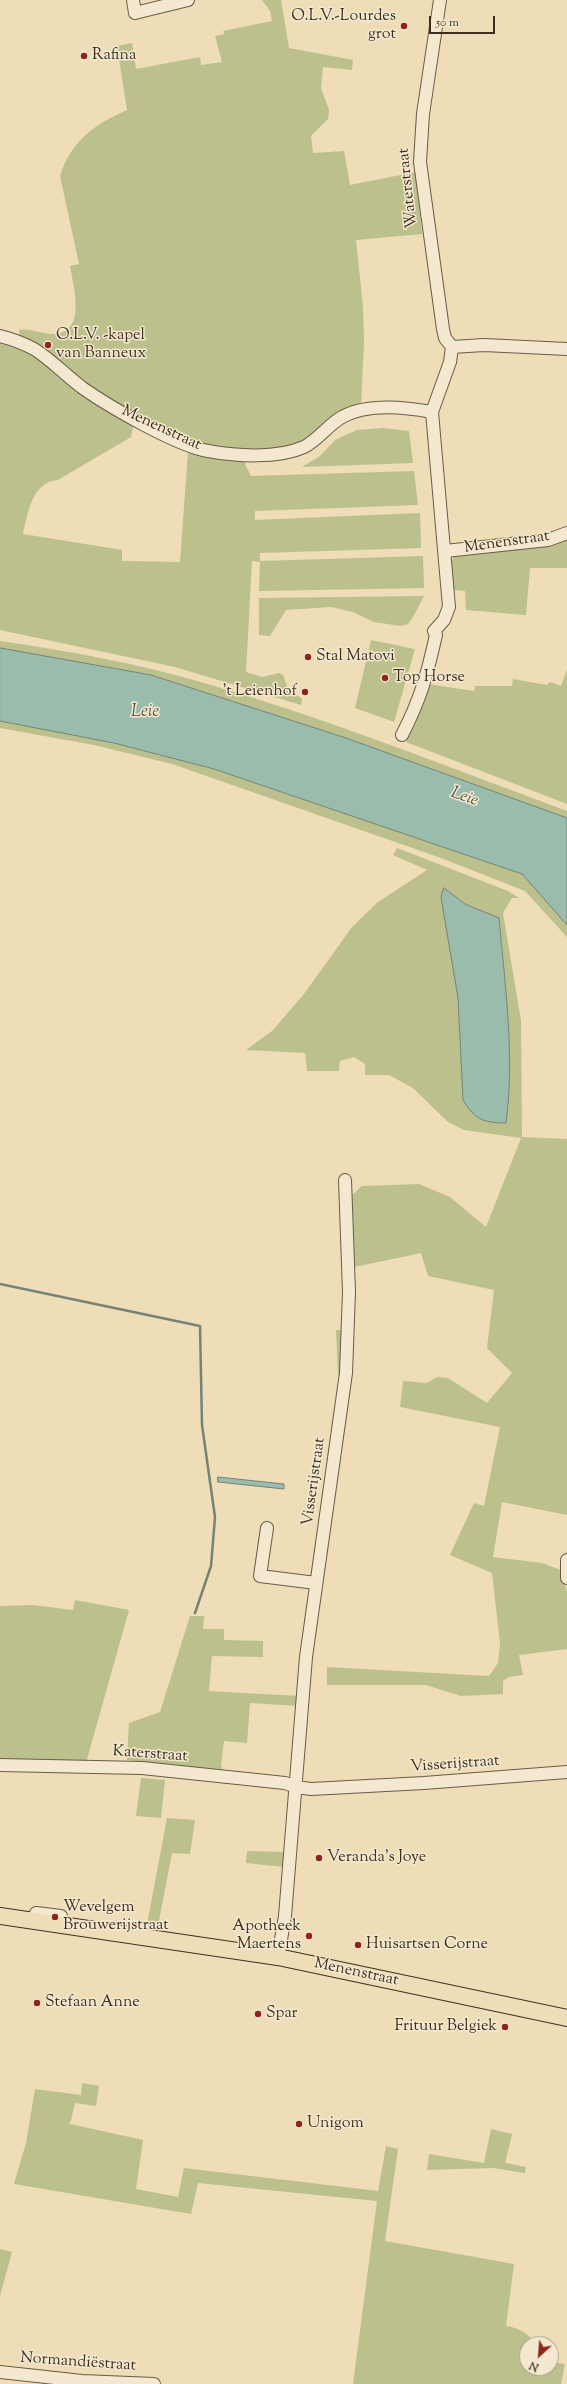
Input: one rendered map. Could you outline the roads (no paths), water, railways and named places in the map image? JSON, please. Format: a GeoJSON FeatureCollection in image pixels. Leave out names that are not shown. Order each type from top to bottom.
{"type":"FeatureCollection","features":[{"type":"Feature","properties":{"kind":"main road","name":"Menenstraat"},"geometry":{"type":"LineString","coordinates":[[0,1916],[278,1957],[567,2018]]}},
{"type":"Feature","properties":{"kind":"street"},"geometry":{"type":"LineString","coordinates":[[133,0],[135,13],[188,0]]}},
{"type":"Feature","properties":{"kind":"street","name":"Waterstraat"},"geometry":{"type":"LineString","coordinates":[[440,0],[422,114],[420,162],[443,329],[445,338],[452,346]]}},
{"type":"Feature","properties":{"kind":"street","name":"Menenstraat"},"geometry":{"type":"LineString","coordinates":[[0,336],[36,350],[85,390],[139,421],[190,446],[207,451],[257,454],[285,453],[305,446],[342,417],[357,412],[373,409],[412,408],[432,412],[446,551],[449,607],[444,620],[434,630],[436,635],[426,680],[418,703],[402,735]]}},
{"type":"Feature","properties":{"kind":"street"},"geometry":{"type":"LineString","coordinates":[[432,412],[450,362],[452,346],[484,345],[567,349]]}},
{"type":"Feature","properties":{"kind":"street","name":"Menenstraat"},"geometry":{"type":"LineString","coordinates":[[446,551],[548,540],[567,533]]}},
{"type":"Feature","properties":{"kind":"street","name":"Visserijstraat"},"geometry":{"type":"LineString","coordinates":[[278,1957],[285,1916],[306,1657],[346,1373],[349,1292],[345,1180]]}},
{"type":"Feature","properties":{"kind":"street"},"geometry":{"type":"LineString","coordinates":[[267,1528],[260,1576],[316,1583]]}},
{"type":"Feature","properties":{"kind":"street"},"geometry":{"type":"LineString","coordinates":[[567,1560],[567,1578]]}},
{"type":"Feature","properties":{"kind":"street","name":"Katerstraat"},"geometry":{"type":"LineString","coordinates":[[0,1765],[142,1768],[285,1783],[296,1787]]}},
{"type":"Feature","properties":{"kind":"street","name":"Visserijstraat"},"geometry":{"type":"LineString","coordinates":[[296,1787],[338,1788],[567,1772]]}},
{"type":"Feature","properties":{"kind":"street","name":"Normandiëstraat"},"geometry":{"type":"LineString","coordinates":[[0,2372],[82,2381],[154,2384]]}},
{"type":"Feature","properties":{"kind":"water","name":"Leie"},"geometry":{"type":"Polygon","coordinates":[[[0,648],[151,675],[346,738],[567,818],[567,925],[522,874],[214,769],[114,743],[0,721],[0,648]]]}},
{"type":"Feature","properties":{"kind":"water"},"geometry":{"type":"Polygon","coordinates":[[[444,888],[465,904],[499,918],[508,1021],[510,1073],[506,1123],[492,1122],[481,1119],[467,1107],[463,1100],[458,998],[441,897],[444,888]]]}},
{"type":"Feature","properties":{"kind":"water"},"geometry":{"type":"Polygon","coordinates":[[[218,1477],[284,1484],[284,1489],[218,1482],[218,1477]]]}},
{"type":"Feature","properties":{"kind":"waterway"},"geometry":{"type":"LineString","coordinates":[[0,1284],[200,1326],[202,1425],[215,1517],[211,1566],[195,1613]]}},
{"type":"Feature","properties":{"kind":"place","name":"O.L.V.-Lourdes grot"},"geometry":{"type":"Point","coordinates":[404,26]}},
{"type":"Feature","properties":{"kind":"place","name":"Rafina"},"geometry":{"type":"Point","coordinates":[84,56]}},
{"type":"Feature","properties":{"kind":"place","name":"O.L.V. -kapel van Banneux"},"geometry":{"type":"Point","coordinates":[48,345]}},
{"type":"Feature","properties":{"kind":"place","name":"Stal Matovi"},"geometry":{"type":"Point","coordinates":[308,657]}},
{"type":"Feature","properties":{"kind":"place","name":"Top Horse"},"geometry":{"type":"Point","coordinates":[385,678]}},
{"type":"Feature","properties":{"kind":"place","name":"'t Leienhof"},"geometry":{"type":"Point","coordinates":[305,692]}},
{"type":"Feature","properties":{"kind":"place","name":"Veranda's Joye"},"geometry":{"type":"Point","coordinates":[319,1858]}},
{"type":"Feature","properties":{"kind":"place","name":"Wevelgem Brouwerijstraat"},"geometry":{"type":"Point","coordinates":[55,1917]}},
{"type":"Feature","properties":{"kind":"place","name":"Apotheek Maertens"},"geometry":{"type":"Point","coordinates":[309,1936]}},
{"type":"Feature","properties":{"kind":"place","name":"Huisartsen Corne"},"geometry":{"type":"Point","coordinates":[358,1945]}},
{"type":"Feature","properties":{"kind":"place","name":"Stefaan Anne"},"geometry":{"type":"Point","coordinates":[37,2003]}},
{"type":"Feature","properties":{"kind":"place","name":"Spar"},"geometry":{"type":"Point","coordinates":[258,2014]}},
{"type":"Feature","properties":{"kind":"place","name":"Frituur Belgiek"},"geometry":{"type":"Point","coordinates":[505,2027]}},
{"type":"Feature","properties":{"kind":"place","name":"Unigom"},"geometry":{"type":"Point","coordinates":[299,2124]}}]}
